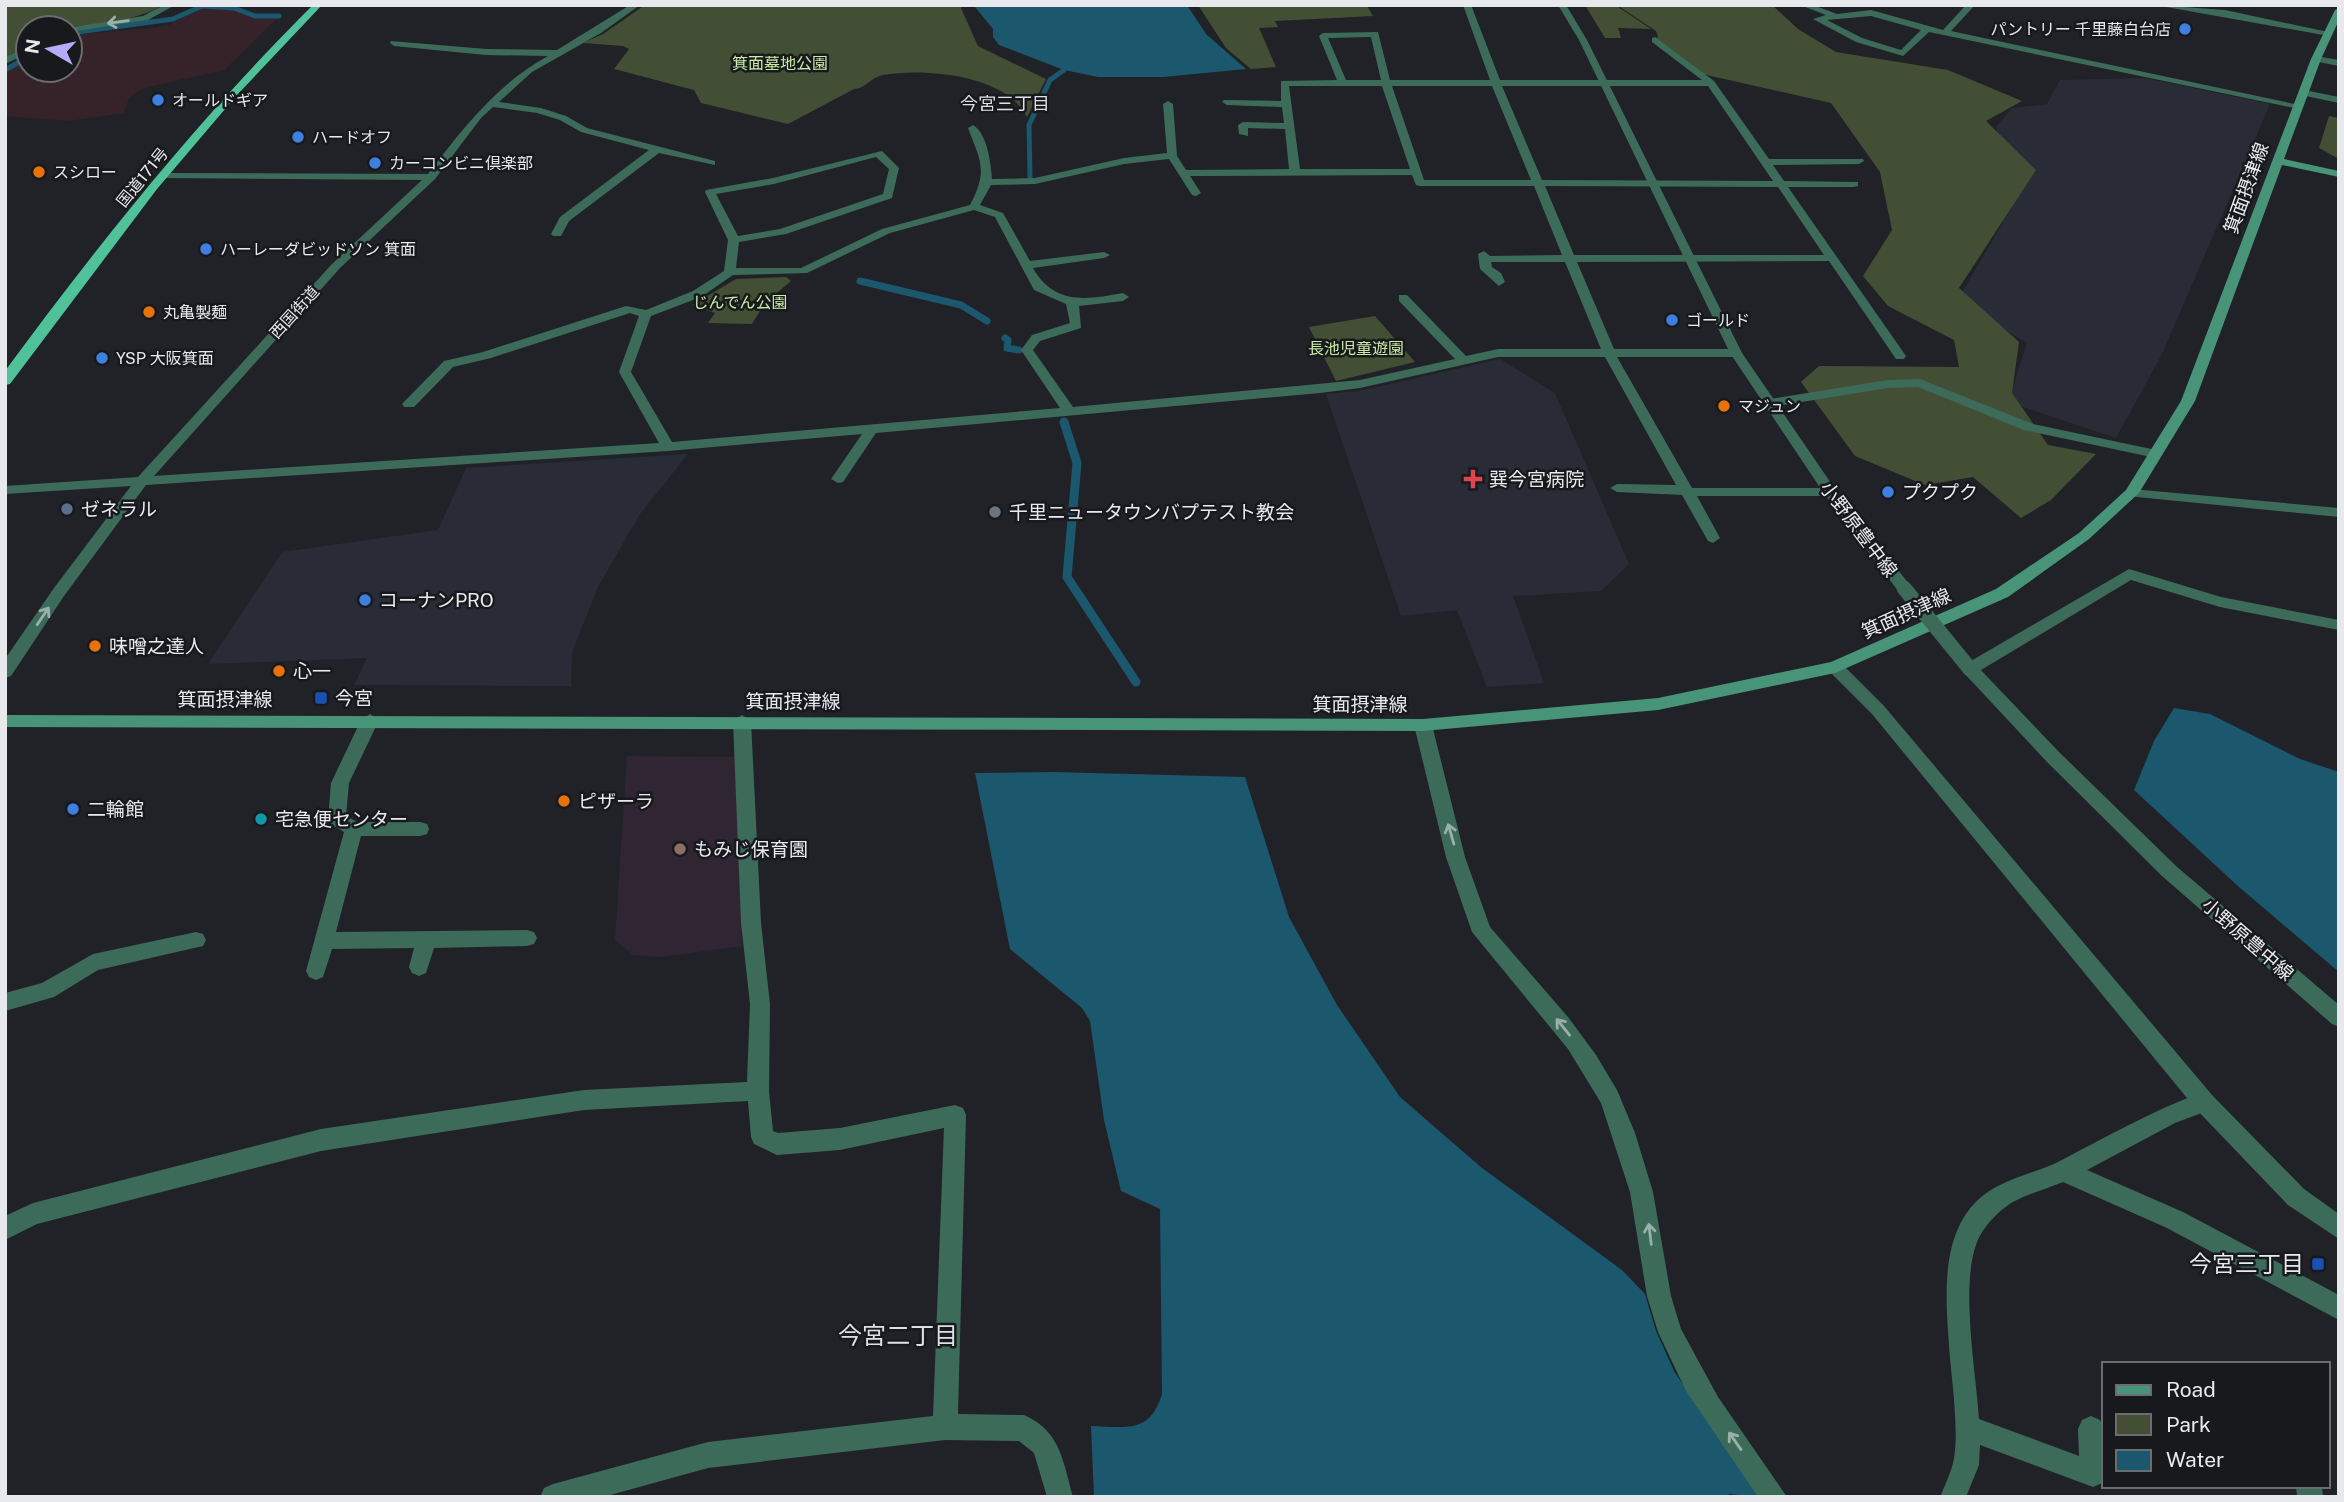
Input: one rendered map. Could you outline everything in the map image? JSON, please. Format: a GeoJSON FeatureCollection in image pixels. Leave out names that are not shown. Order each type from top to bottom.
{"type":"FeatureCollection","features":[{"type":"Feature","properties":{"kind":"highway","name":"国道171号"},"geometry":{"type":"LineString","coordinates":[[5,382],[64,299],[163,175],[220,107],[318,5]]}},
{"type":"Feature","properties":{"kind":"main road","name":"箕面摂津線"},"geometry":{"type":"LineString","coordinates":[[5,722],[370,720],[1423,725],[1658,704],[1835,667],[2003,593],[2084,536],[2132,494],[2188,401],[2316,59],[2333,30],[2339,10]]}},
{"type":"Feature","properties":{"kind":"main road"},"geometry":{"type":"LineString","coordinates":[[2278,161],[2339,174]]}},
{"type":"Feature","properties":{"kind":"street"},"geometry":{"type":"LineString","coordinates":[[84,27],[145,18],[171,5]]}},
{"type":"Feature","properties":{"kind":"street","name":"西国街道"},"geometry":{"type":"LineString","coordinates":[[5,672],[142,480],[336,266],[431,177],[490,104],[529,70],[636,5]]}},
{"type":"Feature","properties":{"kind":"street"},"geometry":{"type":"LineString","coordinates":[[1467,5],[1496,83],[1609,353],[1713,538]]}},
{"type":"Feature","properties":{"kind":"street","name":"小野原豊中線"},"geometry":{"type":"LineString","coordinates":[[1562,5],[1604,83],[1650,183],[1736,353],[1830,492],[1970,669],[2053,757],[2169,871],[2339,1018]]}},
{"type":"Feature","properties":{"kind":"street"},"geometry":{"type":"LineString","coordinates":[[1804,5],[1833,15]]}},
{"type":"Feature","properties":{"kind":"street"},"geometry":{"type":"LineString","coordinates":[[1945,33],[1971,5]]}},
{"type":"Feature","properties":{"kind":"street"},"geometry":{"type":"LineString","coordinates":[[2159,5],[2333,30]]}},
{"type":"Feature","properties":{"kind":"street"},"geometry":{"type":"LineString","coordinates":[[1927,29],[1903,53],[1859,40],[1817,19],[1833,15],[1871,13],[1945,33],[2299,106]]}},
{"type":"Feature","properties":{"kind":"street"},"geometry":{"type":"LineString","coordinates":[[1343,83],[1323,36],[1374,30],[1387,83],[1420,183],[1854,184]]}},
{"type":"Feature","properties":{"kind":"street"},"geometry":{"type":"LineString","coordinates":[[438,46],[459,36]]}},
{"type":"Feature","properties":{"kind":"street"},"geometry":{"type":"LineString","coordinates":[[1655,40],[1711,83],[1900,356]]}},
{"type":"Feature","properties":{"kind":"street"},"geometry":{"type":"LineString","coordinates":[[394,43],[438,46],[441,49],[558,54]]}},
{"type":"Feature","properties":{"kind":"street"},"geometry":{"type":"LineString","coordinates":[[2316,59],[2339,63]]}},
{"type":"Feature","properties":{"kind":"street"},"geometry":{"type":"LineString","coordinates":[[1295,172],[1284,83],[1711,83]]}},
{"type":"Feature","properties":{"kind":"street"},"geometry":{"type":"LineString","coordinates":[[2304,93],[2339,100]]}},
{"type":"Feature","properties":{"kind":"street"},"geometry":{"type":"LineString","coordinates":[[1227,102],[1287,104]]}},
{"type":"Feature","properties":{"kind":"street"},"geometry":{"type":"LineString","coordinates":[[490,104],[538,110],[563,118],[584,130],[657,149],[717,170],[710,192],[734,240],[730,272]]}},
{"type":"Feature","properties":{"kind":"street"},"geometry":{"type":"LineString","coordinates":[[1168,104],[1172,156],[1196,193]]}},
{"type":"Feature","properties":{"kind":"street"},"geometry":{"type":"LineString","coordinates":[[1244,134],[1243,125],[1289,125]]}},
{"type":"Feature","properties":{"kind":"street"},"geometry":{"type":"LineString","coordinates":[[973,128],[985,159],[987,182],[974,207]]}},
{"type":"Feature","properties":{"kind":"street"},"geometry":{"type":"LineString","coordinates":[[557,234],[564,219],[657,149]]}},
{"type":"Feature","properties":{"kind":"street"},"geometry":{"type":"LineString","coordinates":[[710,192],[774,181],[878,153],[894,168],[888,196],[782,232],[734,240]]}},
{"type":"Feature","properties":{"kind":"street"},"geometry":{"type":"LineString","coordinates":[[987,182],[1035,181],[1124,161],[1172,156]]}},
{"type":"Feature","properties":{"kind":"street"},"geometry":{"type":"LineString","coordinates":[[1766,162],[1859,161]]}},
{"type":"Feature","properties":{"kind":"street"},"geometry":{"type":"LineString","coordinates":[[1184,173],[1417,172]]}},
{"type":"Feature","properties":{"kind":"street"},"geometry":{"type":"LineString","coordinates":[[163,175],[431,177]]}},
{"type":"Feature","properties":{"kind":"street"},"geometry":{"type":"LineString","coordinates":[[409,404],[449,364],[487,355],[580,323],[631,309],[646,314],[697,294],[730,272],[803,271],[886,231],[974,207],[999,215],[1038,287],[1072,302],[1088,303],[1123,297]]}},
{"type":"Feature","properties":{"kind":"street"},"geometry":{"type":"LineString","coordinates":[[1027,265],[1104,255]]}},
{"type":"Feature","properties":{"kind":"street"},"geometry":{"type":"LineString","coordinates":[[1499,282],[1497,275],[1486,269],[1485,256],[1689,260],[1833,258]]}},
{"type":"Feature","properties":{"kind":"street"},"geometry":{"type":"LineString","coordinates":[[1403,298],[1462,359]]}},
{"type":"Feature","properties":{"kind":"street"},"geometry":{"type":"LineString","coordinates":[[1069,411],[1027,350],[1036,338],[1077,325],[1072,302]]}},
{"type":"Feature","properties":{"kind":"street"},"geometry":{"type":"LineString","coordinates":[[646,314],[625,372],[668,447]]}},
{"type":"Feature","properties":{"kind":"street"},"geometry":{"type":"LineString","coordinates":[[5,491],[668,447],[1069,411],[1360,384],[1498,353],[1736,353]]}},
{"type":"Feature","properties":{"kind":"street"},"geometry":{"type":"LineString","coordinates":[[1770,403],[1888,384],[1920,383],[2029,427],[2156,454]]}},
{"type":"Feature","properties":{"kind":"street"},"geometry":{"type":"LineString","coordinates":[[838,479],[872,429]]}},
{"type":"Feature","properties":{"kind":"street"},"geometry":{"type":"LineString","coordinates":[[1617,488],[1674,489],[1688,492],[1830,492]]}},
{"type":"Feature","properties":{"kind":"street"},"geometry":{"type":"LineString","coordinates":[[2132,494],[2339,513]]}},
{"type":"Feature","properties":{"kind":"street"},"geometry":{"type":"LineString","coordinates":[[1970,669],[2129,574],[2220,601],[2339,625]]}},
{"type":"Feature","properties":{"kind":"street"},"geometry":{"type":"LineString","coordinates":[[1835,667],[1878,710],[2204,1102],[2296,1197],[2339,1228]]}},
{"type":"Feature","properties":{"kind":"street"},"geometry":{"type":"LineString","coordinates":[[370,720],[340,783],[337,819],[354,829],[421,829]]}},
{"type":"Feature","properties":{"kind":"street"},"geometry":{"type":"LineString","coordinates":[[742,721],[751,923],[760,1004],[758,1091],[762,1137],[777,1144],[840,1139],[955,1115],[945,1427]]}},
{"type":"Feature","properties":{"kind":"street"},"geometry":{"type":"LineString","coordinates":[[1423,725],[1474,914],[1482,932],[1568,1033],[1602,1083],[1638,1181],[1649,1225],[1661,1306],[1674,1344],[1697,1387],[1774,1497]]}},
{"type":"Feature","properties":{"kind":"street"},"geometry":{"type":"LineString","coordinates":[[316,971],[354,829]]}},
{"type":"Feature","properties":{"kind":"street"},"geometry":{"type":"LineString","coordinates":[[324,941],[527,937]]}},
{"type":"Feature","properties":{"kind":"street"},"geometry":{"type":"LineString","coordinates":[[419,967],[427,939]]}},
{"type":"Feature","properties":{"kind":"street"},"geometry":{"type":"LineString","coordinates":[[5,1002],[47,991],[93,963],[196,940]]}},
{"type":"Feature","properties":{"kind":"street"},"geometry":{"type":"LineString","coordinates":[[5,1229],[33,1214],[321,1140],[584,1100],[758,1091]]}},
{"type":"Feature","properties":{"kind":"street"},"geometry":{"type":"LineString","coordinates":[[1953,1497],[1966,1465],[1967,1427],[1958,1301],[1959,1265],[1967,1235],[1982,1213],[2003,1195],[2063,1171],[2168,1115],[2204,1102]]}},
{"type":"Feature","properties":{"kind":"street"},"geometry":{"type":"LineString","coordinates":[[2063,1171],[2175,1220],[2339,1308]]}},
{"type":"Feature","properties":{"kind":"street"},"geometry":{"type":"LineString","coordinates":[[553,1497],[708,1455],[945,1427],[1024,1428],[1045,1445],[1060,1497]]}},
{"type":"Feature","properties":{"kind":"street"},"geometry":{"type":"LineString","coordinates":[[1967,1427],[2093,1474],[2091,1429]]}},
{"type":"Feature","properties":{"kind":"shaded area"},"geometry":{"type":"Polygon","coordinates":[[[202,8],[240,10],[254,17],[279,17],[224,70],[143,88],[129,98],[124,113],[68,121],[5,116],[5,71],[14,66],[14,84],[84,84],[84,34],[169,25],[202,8]]]}},
{"type":"Feature","properties":{"kind":"shaded area"},"geometry":{"type":"Polygon","coordinates":[[[2145,78],[2270,104],[2162,354],[2116,438],[2008,402],[2027,343],[1957,301],[2033,171],[2003,153],[1996,127],[2012,108],[2047,104],[2060,80],[2145,78]]]}},
{"type":"Feature","properties":{"kind":"shaded area","name":"巽今宮病院"},"geometry":{"type":"Polygon","coordinates":[[[1500,359],[1555,393],[1629,564],[1601,591],[1513,596],[1544,683],[1487,687],[1457,610],[1401,616],[1326,394],[1359,391],[1500,359]]]}},
{"type":"Feature","properties":{"kind":"shaded area"},"geometry":{"type":"Polygon","coordinates":[[[688,454],[640,514],[598,587],[572,652],[571,686],[354,685],[367,658],[208,664],[282,552],[438,530],[466,468],[688,454]]]}},
{"type":"Feature","properties":{"kind":"shaded area","name":"もみじ保育園"},"geometry":{"type":"Polygon","coordinates":[[[627,756],[735,757],[742,946],[660,957],[633,955],[615,940],[627,756]]]}},
{"type":"Feature","properties":{"kind":"green space"},"geometry":{"type":"Polygon","coordinates":[[[5,5],[163,5],[134,17],[84,25],[84,14],[14,14],[14,52],[5,57],[5,5]]]}},
{"type":"Feature","properties":{"kind":"green space","name":"箕面墓地公園"},"geometry":{"type":"Polygon","coordinates":[[[645,5],[963,5],[961,8],[978,46],[1046,79],[1027,117],[1016,103],[1001,91],[983,83],[941,74],[900,73],[879,76],[788,124],[701,103],[694,90],[614,69],[629,49],[623,46],[583,43],[603,34],[645,5]]]}},
{"type":"Feature","properties":{"kind":"green space"},"geometry":{"type":"Polygon","coordinates":[[[1198,5],[1460,6],[1367,6],[1373,16],[1275,21],[1278,27],[1259,28],[1276,67],[1251,69],[1226,48],[1198,5]]]}},
{"type":"Feature","properties":{"kind":"green space"},"geometry":{"type":"Polygon","coordinates":[[[1585,5],[1615,5],[1651,29],[1618,28],[1621,38],[1605,38],[1585,5]]]}},
{"type":"Feature","properties":{"kind":"green space"},"geometry":{"type":"Polygon","coordinates":[[[1617,5],[1772,5],[1798,29],[1836,52],[1948,70],[2022,101],[1986,121],[2036,170],[1959,288],[2019,342],[2012,393],[2048,445],[2096,454],[2051,500],[2021,518],[1973,477],[1925,485],[1855,456],[1801,382],[1819,366],[1959,367],[1954,340],[1888,306],[1863,276],[1892,230],[1880,172],[1831,103],[1702,74],[1655,40],[1658,36],[1656,31],[1617,5]]]}},
{"type":"Feature","properties":{"kind":"green space"},"geometry":{"type":"Polygon","coordinates":[[[2329,116],[2339,118],[2339,159],[2319,148],[2329,116]]]}},
{"type":"Feature","properties":{"kind":"green space","name":"じんでん公園"},"geometry":{"type":"Polygon","coordinates":[[[786,277],[791,281],[765,303],[752,324],[708,323],[715,313],[692,305],[736,279],[786,277]]]}},
{"type":"Feature","properties":{"kind":"green space","name":"長池児童遊園"},"geometry":{"type":"Polygon","coordinates":[[[1375,316],[1415,362],[1336,381],[1309,327],[1375,316]]]}},
{"type":"Feature","properties":{"kind":"water"},"geometry":{"type":"Polygon","coordinates":[[[1187,5],[1206,34],[1246,69],[1163,77],[1098,77],[1064,70],[999,45],[993,37],[993,29],[975,7],[1187,5]]]}},
{"type":"Feature","properties":{"kind":"water"},"geometry":{"type":"Polygon","coordinates":[[[2174,708],[2210,714],[2300,759],[2339,772],[2339,972],[2239,887],[2134,790],[2154,741],[2174,708]]]}},
{"type":"Feature","properties":{"kind":"water"},"geometry":{"type":"Polygon","coordinates":[[[1053,772],[1245,777],[1289,917],[1337,1005],[1400,1097],[1482,1168],[1622,1270],[1645,1294],[1656,1331],[1674,1371],[1759,1497],[1729,1494],[1728,1497],[1094,1497],[1091,1426],[1126,1427],[1143,1422],[1151,1416],[1162,1394],[1160,1209],[1121,1191],[1104,1120],[1090,1021],[1082,1008],[1010,949],[975,773],[1053,772]]]}},
{"type":"Feature","properties":{"kind":"waterway"},"geometry":{"type":"LineString","coordinates":[[84,31],[173,19],[202,6],[234,8],[255,16],[279,16]]}},
{"type":"Feature","properties":{"kind":"waterway"},"geometry":{"type":"LineString","coordinates":[[5,70],[14,65]]}},
{"type":"Feature","properties":{"kind":"waterway"},"geometry":{"type":"LineString","coordinates":[[1030,177],[1029,125],[1050,80],[1064,70]]}},
{"type":"Feature","properties":{"kind":"waterway"},"geometry":{"type":"LineString","coordinates":[[860,281],[961,305],[987,321]]}},
{"type":"Feature","properties":{"kind":"waterway"},"geometry":{"type":"LineString","coordinates":[[1005,338],[1008,340],[1007,348],[1019,350]]}},
{"type":"Feature","properties":{"kind":"waterway"},"geometry":{"type":"LineString","coordinates":[[1064,422],[1077,463],[1067,577],[1136,682]]}},
{"type":"Feature","properties":{"kind":"place","name":"パントリー 千里藤白台店"},"geometry":{"type":"Point","coordinates":[2185,29]}},
{"type":"Feature","properties":{"kind":"place","name":"オールドギア"},"geometry":{"type":"Point","coordinates":[158,100]}},
{"type":"Feature","properties":{"kind":"place","name":"ハードオフ"},"geometry":{"type":"Point","coordinates":[298,137]}},
{"type":"Feature","properties":{"kind":"place","name":"カーコンビニ倶楽部"},"geometry":{"type":"Point","coordinates":[375,163]}},
{"type":"Feature","properties":{"kind":"place","name":"スシロー"},"geometry":{"type":"Point","coordinates":[39,172]}},
{"type":"Feature","properties":{"kind":"place","name":"ハーレーダビッドソン 箕面"},"geometry":{"type":"Point","coordinates":[206,249]}},
{"type":"Feature","properties":{"kind":"place","name":"丸亀製麺"},"geometry":{"type":"Point","coordinates":[149,312]}},
{"type":"Feature","properties":{"kind":"place","name":"ゴールド"},"geometry":{"type":"Point","coordinates":[1672,320]}},
{"type":"Feature","properties":{"kind":"place","name":"YSP 大阪箕面"},"geometry":{"type":"Point","coordinates":[102,358]}},
{"type":"Feature","properties":{"kind":"place","name":"マジュン"},"geometry":{"type":"Point","coordinates":[1724,406]}},
{"type":"Feature","properties":{"kind":"place","name":"巽今宮病院"},"geometry":{"type":"Point","coordinates":[1473,479]}},
{"type":"Feature","properties":{"kind":"place","name":"プクプク"},"geometry":{"type":"Point","coordinates":[1888,492]}},
{"type":"Feature","properties":{"kind":"place","name":"ゼネラル"},"geometry":{"type":"Point","coordinates":[67,509]}},
{"type":"Feature","properties":{"kind":"place","name":"千里ニュータウンバプテスト教会"},"geometry":{"type":"Point","coordinates":[995,512]}},
{"type":"Feature","properties":{"kind":"place","name":"コーナンPRO"},"geometry":{"type":"Point","coordinates":[365,600]}},
{"type":"Feature","properties":{"kind":"place","name":"味噌之達人"},"geometry":{"type":"Point","coordinates":[95,646]}},
{"type":"Feature","properties":{"kind":"place","name":"心一"},"geometry":{"type":"Point","coordinates":[279,671]}},
{"type":"Feature","properties":{"kind":"place","name":"今宮"},"geometry":{"type":"Point","coordinates":[321,698]}},
{"type":"Feature","properties":{"kind":"place","name":"ピザーラ"},"geometry":{"type":"Point","coordinates":[564,801]}},
{"type":"Feature","properties":{"kind":"place","name":"二輪館"},"geometry":{"type":"Point","coordinates":[73,809]}},
{"type":"Feature","properties":{"kind":"place","name":"宅急便センター"},"geometry":{"type":"Point","coordinates":[261,819]}},
{"type":"Feature","properties":{"kind":"place","name":"もみじ保育園"},"geometry":{"type":"Point","coordinates":[680,849]}},
{"type":"Feature","properties":{"kind":"place","name":"今宮三丁目"},"geometry":{"type":"Point","coordinates":[2318,1264]}},
{"type":"Feature","properties":{"kind":"district","name":"今宮三丁目"},"geometry":{"type":"Point","coordinates":[1005,104]}},
{"type":"Feature","properties":{"kind":"district","name":"今宮二丁目"},"geometry":{"type":"Point","coordinates":[898,1336]}}]}
